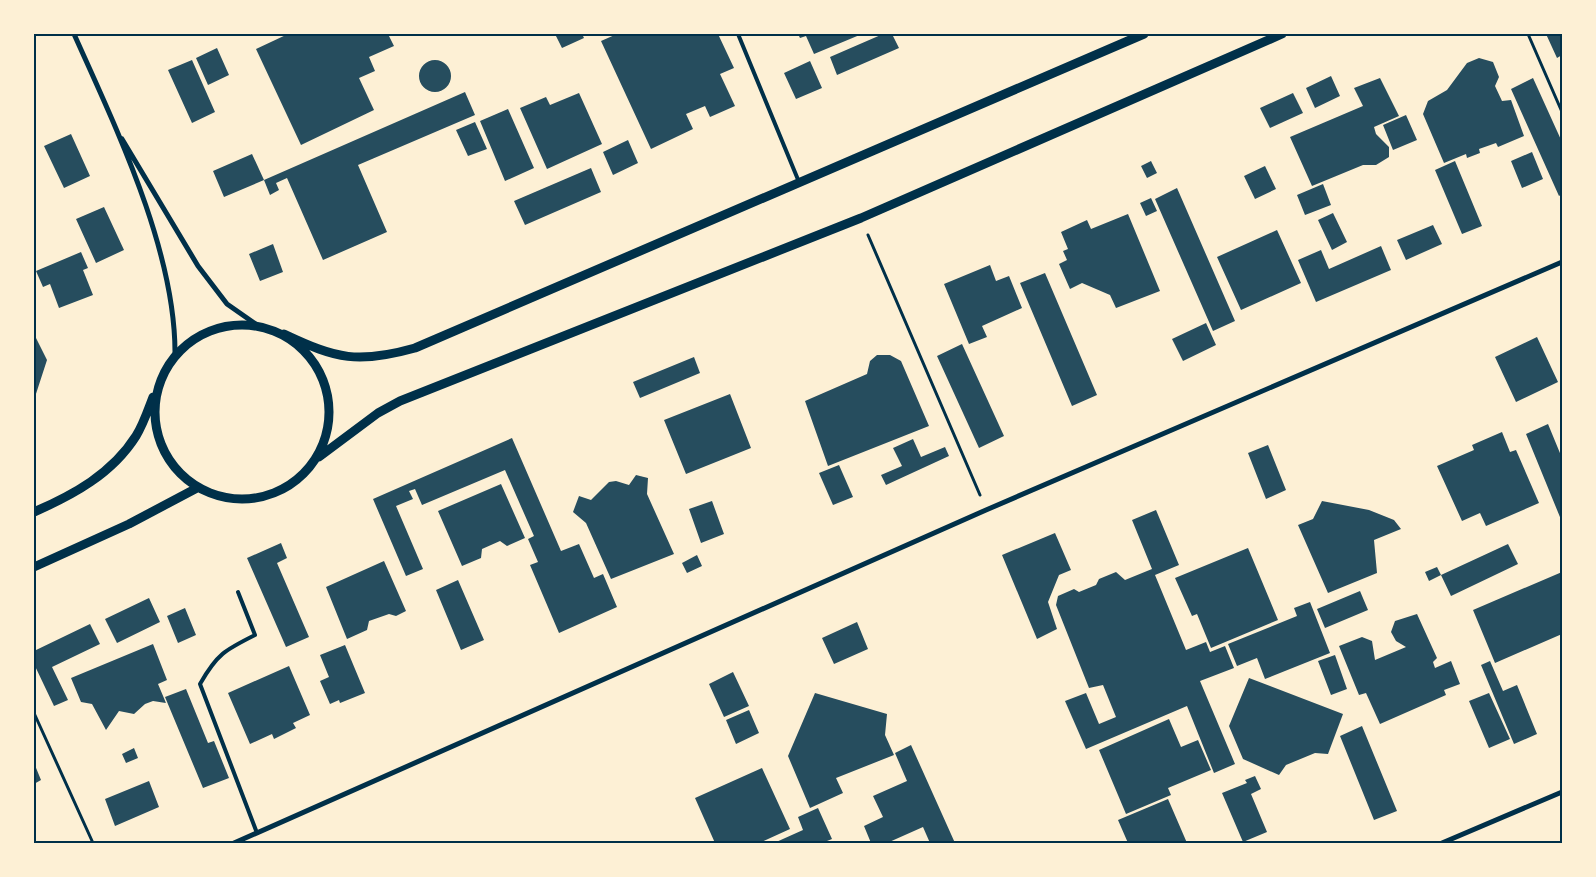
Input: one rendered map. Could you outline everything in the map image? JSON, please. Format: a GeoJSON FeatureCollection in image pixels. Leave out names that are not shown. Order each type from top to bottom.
{"type":"FeatureCollection","features":[{"type":"Feature","properties":{"kind":"street"},"geometry":{"type":"LineString","coordinates":[[74,34],[116,128],[147,212],[171,298],[175,355]]}},
{"type":"Feature","properties":{"kind":"street"},"geometry":{"type":"LineString","coordinates":[[116,128],[198,266],[227,304],[257,325],[284,334],[317,350],[348,358],[383,357],[415,348],[800,184],[1144,34]]}},
{"type":"Feature","properties":{"kind":"street"},"geometry":{"type":"LineString","coordinates":[[154,395],[155,427],[165,454],[183,478],[196,488],[214,495],[233,499],[258,498],[281,490],[302,476],[319,456],[378,413],[400,401],[861,218],[1282,34]]}},
{"type":"Feature","properties":{"kind":"street"},"geometry":{"type":"LineString","coordinates":[[234,843],[986,510],[1562,262]]}},
{"type":"Feature","properties":{"kind":"street"},"geometry":{"type":"LineString","coordinates":[[34,512],[89,484],[115,462],[136,436],[154,395],[175,355],[199,336],[227,325],[257,325]]}},
{"type":"Feature","properties":{"kind":"street"},"geometry":{"type":"LineString","coordinates":[[284,334],[306,351],[322,374],[330,402],[328,430],[319,456]]}},
{"type":"Feature","properties":{"kind":"street"},"geometry":{"type":"LineString","coordinates":[[34,567],[129,524],[196,488]]}},
{"type":"Feature","properties":{"kind":"street"},"geometry":{"type":"LineString","coordinates":[[1442,843],[1562,792]]}},
{"type":"Feature","properties":{"kind":"lane"},"geometry":{"type":"LineString","coordinates":[[738,34],[800,184]]}},
{"type":"Feature","properties":{"kind":"lane"},"geometry":{"type":"LineString","coordinates":[[238,592],[255,635],[230,648],[212,663],[200,684],[257,833]]}},
{"type":"Feature","properties":{"kind":"path"},"geometry":{"type":"LineString","coordinates":[[1528,34],[1562,112]]}},
{"type":"Feature","properties":{"kind":"path"},"geometry":{"type":"LineString","coordinates":[[861,218],[986,510]]}},
{"type":"Feature","properties":{"kind":"path"},"geometry":{"type":"LineString","coordinates":[[34,713],[93,843]]}},
{"type":"Feature","properties":{"kind":"building"},"geometry":{"type":"Polygon","coordinates":[[[288,34],[388,34],[394,46],[369,57],[375,71],[359,78],[374,110],[301,145],[256,49],[288,34]]]}},
{"type":"Feature","properties":{"kind":"building"},"geometry":{"type":"Polygon","coordinates":[[[555,34],[582,34],[584,38],[562,48],[555,34]]]}},
{"type":"Feature","properties":{"kind":"building"},"geometry":{"type":"Polygon","coordinates":[[[617,34],[718,34],[734,68],[720,74],[735,106],[710,117],[705,106],[686,114],[693,129],[651,149],[601,41],[617,34]]]}},
{"type":"Feature","properties":{"kind":"building"},"geometry":{"type":"Polygon","coordinates":[[[798,34],[862,34],[814,54],[806,36],[800,38],[798,34]]]}},
{"type":"Feature","properties":{"kind":"building"},"geometry":{"type":"Polygon","coordinates":[[[883,34],[892,34],[899,48],[837,75],[830,57],[883,34]]]}},
{"type":"Feature","properties":{"kind":"building"},"geometry":{"type":"Polygon","coordinates":[[[1546,34],[1562,34],[1562,55],[1557,58],[1546,34]]]}},
{"type":"Feature","properties":{"kind":"building"},"geometry":{"type":"Polygon","coordinates":[[[217,48],[229,75],[208,85],[196,58],[217,48]]]}},
{"type":"Feature","properties":{"kind":"building"},"geometry":{"type":"Polygon","coordinates":[[[1479,58],[1493,62],[1499,77],[1495,86],[1502,101],[1511,100],[1524,136],[1498,147],[1496,143],[1479,149],[1480,153],[1467,158],[1466,154],[1444,163],[1423,114],[1428,101],[1447,90],[1467,63],[1479,58]]]}},
{"type":"Feature","properties":{"kind":"building"},"geometry":{"type":"Polygon","coordinates":[[[192,60],[215,112],[192,123],[168,70],[192,60]]]}},
{"type":"Feature","properties":{"kind":"building"},"geometry":{"type":"Polygon","coordinates":[[[435,60],[447,64],[451,76],[447,88],[435,92],[423,88],[419,76],[423,64],[435,60]]]}},
{"type":"Feature","properties":{"kind":"building"},"geometry":{"type":"Polygon","coordinates":[[[810,61],[822,88],[796,99],[784,73],[810,61]]]}},
{"type":"Feature","properties":{"kind":"building"},"geometry":{"type":"Polygon","coordinates":[[[1331,76],[1340,96],[1315,108],[1306,88],[1331,76]]]}},
{"type":"Feature","properties":{"kind":"building"},"geometry":{"type":"Polygon","coordinates":[[[1380,78],[1399,116],[1374,127],[1376,134],[1389,147],[1389,157],[1376,165],[1363,165],[1312,186],[1290,137],[1363,106],[1354,88],[1380,78]]]}},
{"type":"Feature","properties":{"kind":"building"},"geometry":{"type":"Polygon","coordinates":[[[1533,78],[1562,142],[1562,194],[1559,196],[1511,89],[1533,78]]]}},
{"type":"Feature","properties":{"kind":"building"},"geometry":{"type":"Polygon","coordinates":[[[465,92],[475,115],[358,165],[387,232],[323,260],[287,178],[276,183],[279,190],[270,195],[264,180],[465,92]]]}},
{"type":"Feature","properties":{"kind":"building"},"geometry":{"type":"Polygon","coordinates":[[[579,93],[602,144],[547,169],[520,108],[546,97],[550,105],[579,93]]]}},
{"type":"Feature","properties":{"kind":"building"},"geometry":{"type":"Polygon","coordinates":[[[1293,93],[1303,113],[1270,128],[1260,108],[1293,93]]]}},
{"type":"Feature","properties":{"kind":"building"},"geometry":{"type":"Polygon","coordinates":[[[508,109],[534,168],[505,181],[480,121],[508,109]]]}},
{"type":"Feature","properties":{"kind":"building"},"geometry":{"type":"Polygon","coordinates":[[[1406,115],[1417,140],[1393,150],[1383,125],[1406,115]]]}},
{"type":"Feature","properties":{"kind":"building"},"geometry":{"type":"Polygon","coordinates":[[[475,122],[487,149],[468,156],[456,130],[475,122]]]}},
{"type":"Feature","properties":{"kind":"building"},"geometry":{"type":"Polygon","coordinates":[[[71,134],[90,176],[64,188],[44,146],[71,134]]]}},
{"type":"Feature","properties":{"kind":"building"},"geometry":{"type":"Polygon","coordinates":[[[628,140],[638,163],[613,175],[603,152],[628,140]]]}},
{"type":"Feature","properties":{"kind":"building"},"geometry":{"type":"Polygon","coordinates":[[[1532,152],[1543,179],[1522,188],[1511,161],[1532,152]]]}},
{"type":"Feature","properties":{"kind":"building"},"geometry":{"type":"Polygon","coordinates":[[[252,154],[264,180],[224,197],[213,171],[252,154]]]}},
{"type":"Feature","properties":{"kind":"building"},"geometry":{"type":"Polygon","coordinates":[[[1151,161],[1157,173],[1147,178],[1141,166],[1151,161]]]}},
{"type":"Feature","properties":{"kind":"building"},"geometry":{"type":"Polygon","coordinates":[[[1455,161],[1482,226],[1462,234],[1435,170],[1455,161]]]}},
{"type":"Feature","properties":{"kind":"building"},"geometry":{"type":"Polygon","coordinates":[[[1265,166],[1276,189],[1255,199],[1244,176],[1265,166]]]}},
{"type":"Feature","properties":{"kind":"building"},"geometry":{"type":"Polygon","coordinates":[[[591,168],[601,192],[525,225],[514,201],[591,168]]]}},
{"type":"Feature","properties":{"kind":"building"},"geometry":{"type":"Polygon","coordinates":[[[1323,184],[1331,205],[1305,215],[1297,195],[1323,184]]]}},
{"type":"Feature","properties":{"kind":"building"},"geometry":{"type":"Polygon","coordinates":[[[1177,188],[1235,321],[1213,331],[1155,199],[1177,188]]]}},
{"type":"Feature","properties":{"kind":"building"},"geometry":{"type":"Polygon","coordinates":[[[1151,198],[1157,211],[1146,216],[1140,203],[1151,198]]]}},
{"type":"Feature","properties":{"kind":"building"},"geometry":{"type":"Polygon","coordinates":[[[104,207],[124,250],[96,263],[76,219],[104,207]]]}},
{"type":"Feature","properties":{"kind":"building"},"geometry":{"type":"Polygon","coordinates":[[[1333,213],[1347,242],[1332,250],[1318,220],[1333,213]]]}},
{"type":"Feature","properties":{"kind":"building"},"geometry":{"type":"Polygon","coordinates":[[[1128,214],[1160,291],[1116,308],[1110,295],[1082,283],[1070,289],[1059,264],[1067,260],[1063,251],[1068,249],[1061,232],[1087,220],[1091,229],[1128,214]]]}},
{"type":"Feature","properties":{"kind":"building"},"geometry":{"type":"Polygon","coordinates":[[[1433,225],[1442,244],[1406,260],[1397,240],[1433,225]]]}},
{"type":"Feature","properties":{"kind":"building"},"geometry":{"type":"Polygon","coordinates":[[[1277,230],[1301,283],[1241,310],[1217,257],[1277,230]]]}},
{"type":"Feature","properties":{"kind":"building"},"geometry":{"type":"Polygon","coordinates":[[[273,244],[283,272],[260,281],[249,254],[273,244]]]}},
{"type":"Feature","properties":{"kind":"building"},"geometry":{"type":"Polygon","coordinates":[[[1381,246],[1391,270],[1316,302],[1298,260],[1321,250],[1329,269],[1381,246]]]}},
{"type":"Feature","properties":{"kind":"building"},"geometry":{"type":"Polygon","coordinates":[[[81,252],[88,268],[83,270],[93,295],[59,308],[50,284],[43,287],[36,271],[81,252]]]}},
{"type":"Feature","properties":{"kind":"building"},"geometry":{"type":"Polygon","coordinates":[[[990,265],[996,281],[1009,276],[1022,308],[982,326],[987,337],[969,344],[944,284],[990,265]]]}},
{"type":"Feature","properties":{"kind":"building"},"geometry":{"type":"Polygon","coordinates":[[[1045,273],[1097,395],[1072,406],[1020,283],[1045,273]]]}},
{"type":"Feature","properties":{"kind":"building"},"geometry":{"type":"Polygon","coordinates":[[[1206,323],[1216,345],[1183,361],[1172,339],[1206,323]]]}},
{"type":"Feature","properties":{"kind":"building"},"geometry":{"type":"Polygon","coordinates":[[[34,334],[47,360],[34,400],[34,334]]]}},
{"type":"Feature","properties":{"kind":"building"},"geometry":{"type":"Polygon","coordinates":[[[1537,337],[1558,382],[1516,402],[1495,357],[1537,337]]]}},
{"type":"Feature","properties":{"kind":"building"},"geometry":{"type":"Polygon","coordinates":[[[962,344],[1004,436],[979,448],[937,356],[962,344]]]}},
{"type":"Feature","properties":{"kind":"building"},"geometry":{"type":"Polygon","coordinates":[[[877,355],[890,355],[901,361],[929,426],[828,466],[805,401],[867,374],[870,361],[877,355]]]}},
{"type":"Feature","properties":{"kind":"building"},"geometry":{"type":"Polygon","coordinates":[[[694,357],[700,373],[640,398],[633,382],[694,357]]]}},
{"type":"Feature","properties":{"kind":"building"},"geometry":{"type":"Polygon","coordinates":[[[730,394],[751,448],[686,474],[664,420],[730,394]]]}},
{"type":"Feature","properties":{"kind":"building"},"geometry":{"type":"Polygon","coordinates":[[[1548,424],[1562,458],[1562,522],[1526,434],[1548,424]]]}},
{"type":"Feature","properties":{"kind":"building"},"geometry":{"type":"Polygon","coordinates":[[[1502,432],[1510,452],[1516,450],[1539,503],[1486,526],[1480,513],[1462,521],[1437,466],[1474,450],[1472,445],[1502,432]]]}},
{"type":"Feature","properties":{"kind":"building"},"geometry":{"type":"Polygon","coordinates":[[[512,438],[561,551],[579,544],[594,578],[603,574],[617,607],[559,633],[530,565],[538,562],[528,539],[534,536],[505,470],[422,505],[415,489],[409,491],[413,499],[396,506],[423,569],[406,576],[373,499],[512,438]]]}},
{"type":"Feature","properties":{"kind":"building"},"geometry":{"type":"Polygon","coordinates":[[[913,439],[921,457],[945,447],[949,456],[886,485],[881,475],[902,466],[893,448],[913,439]]]}},
{"type":"Feature","properties":{"kind":"building"},"geometry":{"type":"Polygon","coordinates":[[[1268,445],[1286,490],[1266,499],[1248,453],[1268,445]]]}},
{"type":"Feature","properties":{"kind":"building"},"geometry":{"type":"Polygon","coordinates":[[[839,465],[853,497],[833,505],[819,473],[839,465]]]}},
{"type":"Feature","properties":{"kind":"building"},"geometry":{"type":"Polygon","coordinates":[[[636,475],[648,478],[647,494],[674,554],[611,579],[586,523],[573,512],[579,496],[591,500],[609,482],[616,481],[629,485],[636,475]]]}},
{"type":"Feature","properties":{"kind":"building"},"geometry":{"type":"Polygon","coordinates":[[[501,484],[525,538],[507,546],[500,541],[482,549],[481,558],[462,566],[438,511],[501,484]]]}},
{"type":"Feature","properties":{"kind":"building"},"geometry":{"type":"Polygon","coordinates":[[[712,501],[724,534],[701,543],[689,509],[712,501]]]}},
{"type":"Feature","properties":{"kind":"building"},"geometry":{"type":"Polygon","coordinates":[[[1322,501],[1369,510],[1394,520],[1401,529],[1374,540],[1377,573],[1328,593],[1298,525],[1313,519],[1322,501]]]}},
{"type":"Feature","properties":{"kind":"building"},"geometry":{"type":"Polygon","coordinates":[[[1156,510],[1179,565],[1155,575],[1186,650],[1206,642],[1210,652],[1225,646],[1234,668],[1200,681],[1235,764],[1214,773],[1187,706],[1086,749],[1065,701],[1086,693],[1099,724],[1116,717],[1103,685],[1089,688],[1056,605],[1058,596],[1074,589],[1079,592],[1096,585],[1099,579],[1116,572],[1125,580],[1152,569],[1132,520],[1156,510]]]}},
{"type":"Feature","properties":{"kind":"building"},"geometry":{"type":"Polygon","coordinates":[[[1055,533],[1071,570],[1059,575],[1048,602],[1057,629],[1037,639],[1002,555],[1055,533]]]}},
{"type":"Feature","properties":{"kind":"building"},"geometry":{"type":"Polygon","coordinates":[[[281,543],[287,558],[277,563],[309,637],[286,647],[247,558],[281,543]]]}},
{"type":"Feature","properties":{"kind":"building"},"geometry":{"type":"Polygon","coordinates":[[[1508,544],[1518,564],[1451,596],[1441,575],[1508,544]]]}},
{"type":"Feature","properties":{"kind":"building"},"geometry":{"type":"Polygon","coordinates":[[[1248,548],[1278,620],[1211,648],[1197,614],[1192,616],[1175,578],[1248,548]]]}},
{"type":"Feature","properties":{"kind":"building"},"geometry":{"type":"Polygon","coordinates":[[[697,555],[702,566],[687,573],[682,563],[697,555]]]}},
{"type":"Feature","properties":{"kind":"building"},"geometry":{"type":"Polygon","coordinates":[[[384,561],[406,611],[396,616],[389,614],[369,621],[367,630],[347,639],[326,587],[384,561]]]}},
{"type":"Feature","properties":{"kind":"building"},"geometry":{"type":"Polygon","coordinates":[[[1437,567],[1441,575],[1429,581],[1425,572],[1437,567]]]}},
{"type":"Feature","properties":{"kind":"building"},"geometry":{"type":"Polygon","coordinates":[[[1562,572],[1562,634],[1495,663],[1473,610],[1562,572]]]}},
{"type":"Feature","properties":{"kind":"building"},"geometry":{"type":"Polygon","coordinates":[[[458,580],[484,640],[461,650],[436,590],[458,580]]]}},
{"type":"Feature","properties":{"kind":"building"},"geometry":{"type":"Polygon","coordinates":[[[1360,591],[1368,610],[1325,628],[1317,609],[1360,591]]]}},
{"type":"Feature","properties":{"kind":"building"},"geometry":{"type":"Polygon","coordinates":[[[149,598],[160,622],[117,643],[105,619],[149,598]]]}},
{"type":"Feature","properties":{"kind":"building"},"geometry":{"type":"Polygon","coordinates":[[[1310,602],[1330,653],[1265,679],[1257,658],[1237,666],[1228,644],[1297,616],[1294,608],[1310,602]]]}},
{"type":"Feature","properties":{"kind":"building"},"geometry":{"type":"Polygon","coordinates":[[[185,608],[196,635],[178,643],[167,616],[185,608]]]}},
{"type":"Feature","properties":{"kind":"building"},"geometry":{"type":"Polygon","coordinates":[[[1417,614],[1437,658],[1433,662],[1435,668],[1451,661],[1460,684],[1444,690],[1446,695],[1380,724],[1366,693],[1359,695],[1339,646],[1362,637],[1372,641],[1375,660],[1406,647],[1396,641],[1391,632],[1395,621],[1417,614]]]}},
{"type":"Feature","properties":{"kind":"building"},"geometry":{"type":"Polygon","coordinates":[[[857,622],[868,649],[834,664],[822,638],[857,622]]]}},
{"type":"Feature","properties":{"kind":"building"},"geometry":{"type":"Polygon","coordinates":[[[90,624],[100,644],[52,667],[68,700],[54,706],[34,664],[34,651],[90,624]]]}},
{"type":"Feature","properties":{"kind":"building"},"geometry":{"type":"Polygon","coordinates":[[[153,644],[167,680],[158,684],[166,703],[153,701],[145,704],[134,714],[119,711],[106,730],[92,704],[81,702],[71,678],[153,644]]]}},
{"type":"Feature","properties":{"kind":"building"},"geometry":{"type":"Polygon","coordinates":[[[345,645],[365,693],[340,703],[339,700],[330,704],[320,681],[329,677],[320,655],[345,645]]]}},
{"type":"Feature","properties":{"kind":"building"},"geometry":{"type":"Polygon","coordinates":[[[1335,655],[1347,689],[1331,695],[1318,661],[1335,655]]]}},
{"type":"Feature","properties":{"kind":"building"},"geometry":{"type":"Polygon","coordinates":[[[1490,661],[1503,691],[1517,685],[1537,734],[1514,744],[1481,665],[1490,661]]]}},
{"type":"Feature","properties":{"kind":"building"},"geometry":{"type":"Polygon","coordinates":[[[289,666],[310,715],[293,723],[296,728],[274,739],[272,734],[250,744],[228,693],[289,666]]]}},
{"type":"Feature","properties":{"kind":"building"},"geometry":{"type":"Polygon","coordinates":[[[733,672],[749,706],[724,717],[709,684],[733,672]]]}},
{"type":"Feature","properties":{"kind":"building"},"geometry":{"type":"Polygon","coordinates":[[[1249,678],[1343,714],[1328,754],[1315,753],[1286,765],[1279,775],[1243,759],[1229,726],[1249,678]]]}},
{"type":"Feature","properties":{"kind":"building"},"geometry":{"type":"Polygon","coordinates":[[[186,689],[208,743],[214,741],[229,778],[203,788],[165,697],[186,689]]]}},
{"type":"Feature","properties":{"kind":"building"},"geometry":{"type":"Polygon","coordinates":[[[815,693],[887,714],[885,735],[894,755],[836,778],[843,793],[810,808],[788,756],[815,693]]]}},
{"type":"Feature","properties":{"kind":"building"},"geometry":{"type":"Polygon","coordinates":[[[1489,693],[1510,739],[1489,748],[1469,701],[1489,693]]]}},
{"type":"Feature","properties":{"kind":"building"},"geometry":{"type":"Polygon","coordinates":[[[749,710],[759,733],[736,744],[726,720],[749,710]]]}},
{"type":"Feature","properties":{"kind":"building"},"geometry":{"type":"Polygon","coordinates":[[[1169,719],[1181,747],[1198,740],[1211,770],[1168,788],[1171,795],[1126,814],[1099,750],[1169,719]]]}},
{"type":"Feature","properties":{"kind":"building"},"geometry":{"type":"Polygon","coordinates":[[[1362,726],[1397,811],[1374,820],[1340,736],[1362,726]]]}},
{"type":"Feature","properties":{"kind":"building"},"geometry":{"type":"Polygon","coordinates":[[[911,745],[955,843],[930,843],[923,827],[887,843],[871,843],[864,826],[883,817],[873,796],[907,781],[895,753],[911,745]]]}},
{"type":"Feature","properties":{"kind":"building"},"geometry":{"type":"Polygon","coordinates":[[[134,748],[138,758],[126,763],[122,754],[134,748]]]}},
{"type":"Feature","properties":{"kind":"building"},"geometry":{"type":"Polygon","coordinates":[[[34,763],[41,780],[34,784],[34,763]]]}},
{"type":"Feature","properties":{"kind":"building"},"geometry":{"type":"Polygon","coordinates":[[[762,768],[790,829],[759,843],[715,843],[695,798],[762,768]]]}},
{"type":"Feature","properties":{"kind":"building"},"geometry":{"type":"Polygon","coordinates":[[[1255,776],[1261,789],[1251,794],[1267,832],[1243,842],[1222,793],[1247,783],[1245,780],[1255,776]]]}},
{"type":"Feature","properties":{"kind":"building"},"geometry":{"type":"Polygon","coordinates":[[[149,781],[159,807],[115,826],[105,799],[149,781]]]}},
{"type":"Feature","properties":{"kind":"building"},"geometry":{"type":"Polygon","coordinates":[[[1168,799],[1187,843],[1128,843],[1118,820],[1168,799]]]}},
{"type":"Feature","properties":{"kind":"building"},"geometry":{"type":"Polygon","coordinates":[[[818,808],[832,839],[822,843],[774,843],[803,830],[798,817],[818,808]]]}}]}
